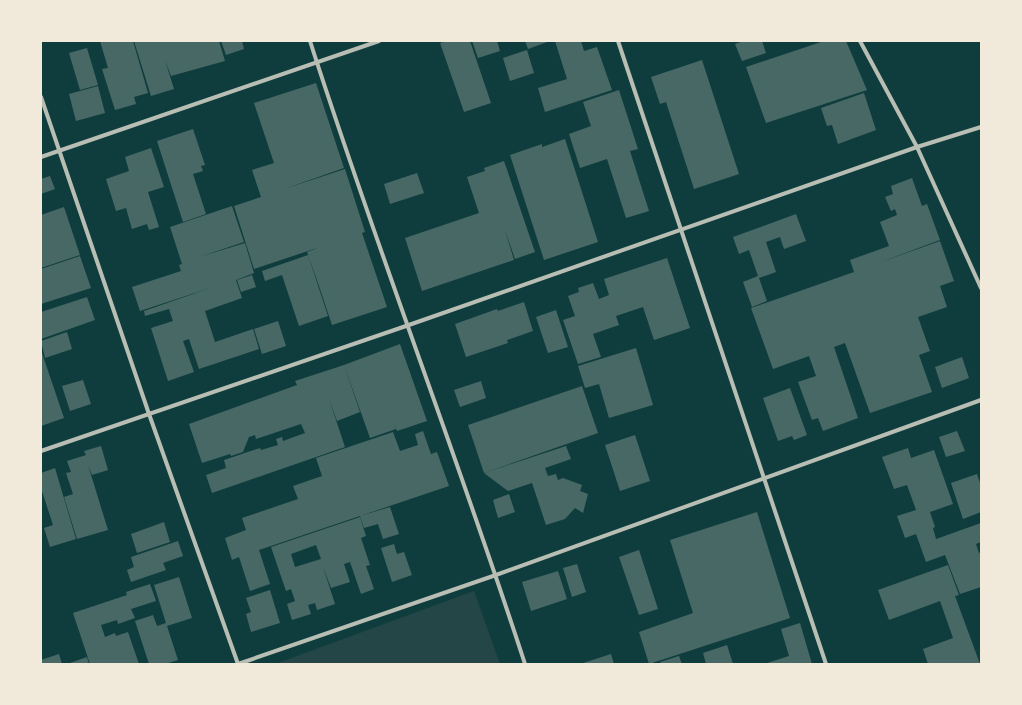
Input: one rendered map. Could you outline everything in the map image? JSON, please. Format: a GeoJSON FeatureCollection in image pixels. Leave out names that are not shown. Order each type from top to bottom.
{"type":"FeatureCollection","features":[{"type":"Feature","properties":{"kind":"street"},"geometry":{"type":"LineString","coordinates":[[310,41],[406,326],[496,575],[525,664]]}},
{"type":"Feature","properties":{"kind":"street"},"geometry":{"type":"LineString","coordinates":[[41,157],[378,41]]}},
{"type":"Feature","properties":{"kind":"street"},"geometry":{"type":"LineString","coordinates":[[618,41],[826,664]]}},
{"type":"Feature","properties":{"kind":"street"},"geometry":{"type":"LineString","coordinates":[[860,41],[917,147],[981,288]]}},
{"type":"Feature","properties":{"kind":"street"},"geometry":{"type":"LineString","coordinates":[[41,97],[149,414],[238,664],[496,575],[981,400]]}},
{"type":"Feature","properties":{"kind":"street"},"geometry":{"type":"LineString","coordinates":[[41,451],[406,326],[917,147],[981,127]]}},
{"type":"Feature","properties":{"kind":"shaded area"},"geometry":{"type":"Polygon","coordinates":[[[474,591],[500,664],[275,664],[474,591]]]}},
{"type":"Feature","properties":{"kind":"building"},"geometry":{"type":"Polygon","coordinates":[[[100,41],[133,41],[148,93],[134,97],[136,104],[115,110],[102,69],[108,68],[100,41]]]}},
{"type":"Feature","properties":{"kind":"building"},"geometry":{"type":"Polygon","coordinates":[[[134,41],[219,41],[225,61],[171,76],[165,60],[174,89],[151,96],[134,41]]]}},
{"type":"Feature","properties":{"kind":"building"},"geometry":{"type":"Polygon","coordinates":[[[221,41],[242,41],[244,49],[226,55],[221,41]]]}},
{"type":"Feature","properties":{"kind":"building"},"geometry":{"type":"Polygon","coordinates":[[[447,41],[470,41],[491,103],[464,112],[440,43],[447,41]]]}},
{"type":"Feature","properties":{"kind":"building"},"geometry":{"type":"Polygon","coordinates":[[[472,41],[497,41],[500,51],[478,58],[472,41]]]}},
{"type":"Feature","properties":{"kind":"building"},"geometry":{"type":"Polygon","coordinates":[[[525,41],[550,41],[528,49],[525,41]]]}},
{"type":"Feature","properties":{"kind":"building"},"geometry":{"type":"Polygon","coordinates":[[[555,41],[581,41],[584,51],[597,47],[612,90],[545,112],[538,88],[567,79],[555,41]]]}},
{"type":"Feature","properties":{"kind":"building"},"geometry":{"type":"Polygon","coordinates":[[[743,41],[762,41],[766,53],[742,61],[735,44],[743,41]]]}},
{"type":"Feature","properties":{"kind":"building"},"geometry":{"type":"Polygon","coordinates":[[[824,41],[846,41],[867,90],[766,123],[746,67],[824,41]]]}},
{"type":"Feature","properties":{"kind":"building"},"geometry":{"type":"Polygon","coordinates":[[[87,48],[98,85],[80,90],[69,53],[87,48]]]}},
{"type":"Feature","properties":{"kind":"building"},"geometry":{"type":"Polygon","coordinates":[[[527,50],[534,73],[510,81],[503,58],[527,50]]]}},
{"type":"Feature","properties":{"kind":"building"},"geometry":{"type":"Polygon","coordinates":[[[702,60],[739,174],[694,189],[666,102],[660,104],[651,77],[702,60]]]}},
{"type":"Feature","properties":{"kind":"building"},"geometry":{"type":"Polygon","coordinates":[[[316,83],[344,168],[284,189],[345,169],[365,232],[362,233],[387,307],[332,325],[307,252],[320,247],[254,269],[234,206],[261,197],[252,170],[274,163],[254,103],[316,83]]]}},
{"type":"Feature","properties":{"kind":"building"},"geometry":{"type":"Polygon","coordinates":[[[98,86],[105,113],[76,121],[69,94],[98,86]]]}},
{"type":"Feature","properties":{"kind":"building"},"geometry":{"type":"Polygon","coordinates":[[[619,90],[638,149],[630,151],[649,211],[626,218],[607,159],[580,168],[569,134],[591,126],[583,102],[619,90]]]}},
{"type":"Feature","properties":{"kind":"building"},"geometry":{"type":"Polygon","coordinates":[[[864,93],[876,130],[838,144],[832,125],[827,126],[821,108],[864,93]]]}},
{"type":"Feature","properties":{"kind":"building"},"geometry":{"type":"Polygon","coordinates":[[[193,129],[205,165],[201,166],[203,171],[193,174],[206,214],[183,222],[157,141],[193,129]]]}},
{"type":"Feature","properties":{"kind":"building"},"geometry":{"type":"Polygon","coordinates":[[[565,139],[598,242],[544,260],[510,155],[542,144],[542,147],[565,139]]]}},
{"type":"Feature","properties":{"kind":"building"},"geometry":{"type":"Polygon","coordinates":[[[151,148],[164,187],[148,192],[159,227],[149,230],[147,224],[132,229],[126,208],[116,211],[106,179],[129,171],[125,157],[151,148]]]}},
{"type":"Feature","properties":{"kind":"building"},"geometry":{"type":"Polygon","coordinates":[[[504,161],[535,252],[515,259],[505,230],[514,260],[422,291],[405,238],[479,213],[467,177],[485,171],[484,168],[504,161]]]}},
{"type":"Feature","properties":{"kind":"building"},"geometry":{"type":"Polygon","coordinates":[[[417,173],[424,193],[390,204],[384,184],[417,173]]]}},
{"type":"Feature","properties":{"kind":"building"},"geometry":{"type":"Polygon","coordinates":[[[50,176],[55,189],[41,194],[41,179],[50,176]]]}},
{"type":"Feature","properties":{"kind":"building"},"geometry":{"type":"Polygon","coordinates":[[[912,178],[922,206],[927,204],[940,240],[878,263],[940,241],[954,281],[940,286],[947,307],[918,317],[930,351],[919,355],[932,392],[870,413],[845,343],[834,347],[858,418],[823,431],[818,418],[812,420],[798,382],[816,376],[809,356],[773,369],[751,308],[854,272],[850,260],[889,246],[880,222],[897,215],[895,209],[891,211],[885,197],[893,194],[891,186],[912,178]]]}},
{"type":"Feature","properties":{"kind":"building"},"geometry":{"type":"Polygon","coordinates":[[[232,206],[244,242],[199,257],[245,243],[254,273],[236,280],[242,298],[205,311],[215,342],[253,329],[259,349],[199,369],[189,339],[183,341],[194,372],[168,381],[151,328],[173,321],[169,309],[145,316],[144,311],[213,287],[140,311],[132,287],[181,271],[179,265],[182,264],[170,227],[232,206]]]}},
{"type":"Feature","properties":{"kind":"building"},"geometry":{"type":"Polygon","coordinates":[[[64,207],[80,255],[41,268],[41,215],[64,207]]]}},
{"type":"Feature","properties":{"kind":"building"},"geometry":{"type":"Polygon","coordinates":[[[796,214],[806,241],[784,249],[780,237],[766,242],[776,272],[759,278],[767,301],[752,307],[743,282],[758,276],[749,250],[739,254],[733,237],[796,214]]]}},
{"type":"Feature","properties":{"kind":"building"},"geometry":{"type":"Polygon","coordinates":[[[308,255],[328,316],[299,326],[282,275],[265,281],[262,271],[308,255]]]}},
{"type":"Feature","properties":{"kind":"building"},"geometry":{"type":"Polygon","coordinates":[[[80,256],[91,288],[41,304],[41,269],[80,256]]]}},
{"type":"Feature","properties":{"kind":"building"},"geometry":{"type":"Polygon","coordinates":[[[667,258],[690,328],[654,340],[643,307],[616,316],[619,325],[593,334],[601,357],[578,364],[563,320],[575,316],[568,296],[579,292],[578,288],[593,283],[599,299],[609,295],[604,279],[667,258]]]}},
{"type":"Feature","properties":{"kind":"building"},"geometry":{"type":"Polygon","coordinates":[[[252,275],[256,287],[241,292],[237,280],[252,275]]]}},
{"type":"Feature","properties":{"kind":"building"},"geometry":{"type":"Polygon","coordinates":[[[87,297],[95,320],[41,339],[41,312],[87,297]]]}},
{"type":"Feature","properties":{"kind":"building"},"geometry":{"type":"Polygon","coordinates":[[[524,302],[533,331],[507,340],[508,343],[466,357],[455,324],[497,309],[498,311],[524,302]]]}},
{"type":"Feature","properties":{"kind":"building"},"geometry":{"type":"Polygon","coordinates":[[[556,310],[568,347],[548,353],[536,317],[556,310]]]}},
{"type":"Feature","properties":{"kind":"building"},"geometry":{"type":"Polygon","coordinates":[[[278,321],[286,346],[262,354],[254,329],[278,321]]]}},
{"type":"Feature","properties":{"kind":"building"},"geometry":{"type":"Polygon","coordinates":[[[67,332],[72,349],[45,358],[41,341],[67,332]]]}},
{"type":"Feature","properties":{"kind":"building"},"geometry":{"type":"Polygon","coordinates":[[[400,344],[427,421],[397,431],[394,423],[396,429],[370,438],[344,365],[400,344]]]}},
{"type":"Feature","properties":{"kind":"building"},"geometry":{"type":"Polygon","coordinates":[[[636,348],[653,405],[609,418],[599,384],[585,388],[578,366],[636,348]]]}},
{"type":"Feature","properties":{"kind":"building"},"geometry":{"type":"Polygon","coordinates":[[[41,350],[64,418],[41,426],[41,350]]]}},
{"type":"Feature","properties":{"kind":"building"},"geometry":{"type":"Polygon","coordinates":[[[962,357],[969,378],[942,388],[935,367],[962,357]]]}},
{"type":"Feature","properties":{"kind":"building"},"geometry":{"type":"Polygon","coordinates":[[[344,365],[360,412],[337,421],[329,399],[345,447],[212,493],[206,475],[226,468],[224,460],[260,448],[261,450],[278,445],[276,439],[282,437],[283,441],[305,433],[301,424],[256,439],[255,435],[249,437],[243,452],[231,456],[230,454],[202,463],[189,424],[297,385],[295,381],[344,365]]]}},
{"type":"Feature","properties":{"kind":"building"},"geometry":{"type":"Polygon","coordinates":[[[83,380],[91,404],[70,411],[62,386],[83,380]]]}},
{"type":"Feature","properties":{"kind":"building"},"geometry":{"type":"Polygon","coordinates":[[[481,381],[486,398],[460,407],[454,390],[481,381]]]}},
{"type":"Feature","properties":{"kind":"building"},"geometry":{"type":"Polygon","coordinates":[[[582,386],[598,433],[484,473],[468,425],[582,386]]]}},
{"type":"Feature","properties":{"kind":"building"},"geometry":{"type":"Polygon","coordinates":[[[790,388],[807,435],[794,440],[792,436],[778,441],[763,398],[790,388]]]}},
{"type":"Feature","properties":{"kind":"building"},"geometry":{"type":"Polygon","coordinates":[[[423,431],[431,454],[437,452],[449,486],[259,550],[270,584],[250,591],[239,557],[232,560],[225,538],[246,530],[242,518],[298,499],[293,486],[322,476],[316,458],[393,432],[400,451],[418,445],[415,434],[423,431]]]}},
{"type":"Feature","properties":{"kind":"building"},"geometry":{"type":"Polygon","coordinates":[[[957,431],[965,451],[946,457],[939,437],[957,431]]]}},
{"type":"Feature","properties":{"kind":"building"},"geometry":{"type":"Polygon","coordinates":[[[635,435],[650,481],[620,491],[605,445],[635,435]]]}},
{"type":"Feature","properties":{"kind":"building"},"geometry":{"type":"Polygon","coordinates":[[[101,446],[108,470],[92,475],[88,465],[108,530],[77,539],[64,497],[73,494],[66,473],[71,472],[67,461],[86,455],[84,451],[101,446]]]}},
{"type":"Feature","properties":{"kind":"building"},"geometry":{"type":"Polygon","coordinates":[[[566,446],[571,459],[545,468],[548,476],[556,474],[558,480],[563,478],[582,485],[580,491],[588,494],[583,513],[575,508],[565,519],[546,525],[532,483],[508,491],[484,473],[566,446]]]}},
{"type":"Feature","properties":{"kind":"building"},"geometry":{"type":"Polygon","coordinates":[[[908,448],[911,458],[934,450],[953,504],[930,512],[935,527],[933,528],[936,539],[981,523],[981,542],[976,544],[979,553],[981,552],[981,587],[960,594],[945,555],[926,562],[916,534],[905,538],[897,516],[916,510],[907,485],[894,489],[882,457],[908,448]]]}},
{"type":"Feature","properties":{"kind":"building"},"geometry":{"type":"Polygon","coordinates":[[[55,468],[76,539],[50,547],[44,528],[53,525],[41,488],[41,473],[55,468]]]}},
{"type":"Feature","properties":{"kind":"building"},"geometry":{"type":"Polygon","coordinates":[[[977,474],[981,486],[981,512],[963,519],[951,483],[977,474]]]}},
{"type":"Feature","properties":{"kind":"building"},"geometry":{"type":"Polygon","coordinates":[[[509,494],[515,512],[498,518],[493,500],[509,494]]]}},
{"type":"Feature","properties":{"kind":"building"},"geometry":{"type":"Polygon","coordinates":[[[390,507],[399,534],[383,539],[378,524],[364,528],[360,516],[390,507]]]}},
{"type":"Feature","properties":{"kind":"building"},"geometry":{"type":"Polygon","coordinates":[[[757,512],[790,618],[649,664],[639,632],[693,613],[670,540],[757,512]]]}},
{"type":"Feature","properties":{"kind":"building"},"geometry":{"type":"Polygon","coordinates":[[[360,517],[366,536],[361,538],[370,565],[366,566],[374,589],[361,594],[350,562],[344,564],[350,582],[331,588],[323,567],[335,604],[317,610],[315,603],[308,605],[311,614],[292,620],[287,604],[295,601],[291,589],[286,591],[271,547],[360,517]],[[316,545],[291,554],[295,567],[321,559],[316,545]]]}},
{"type":"Feature","properties":{"kind":"building"},"geometry":{"type":"Polygon","coordinates":[[[164,522],[170,542],[137,553],[131,534],[164,522]]]}},
{"type":"Feature","properties":{"kind":"building"},"geometry":{"type":"Polygon","coordinates":[[[178,541],[183,556],[163,563],[166,570],[131,582],[127,570],[134,567],[131,557],[178,541]]]}},
{"type":"Feature","properties":{"kind":"building"},"geometry":{"type":"Polygon","coordinates":[[[394,544],[397,554],[404,552],[412,575],[392,582],[381,548],[394,544]]]}},
{"type":"Feature","properties":{"kind":"building"},"geometry":{"type":"Polygon","coordinates":[[[639,550],[658,609],[639,615],[619,557],[639,550]]]}},
{"type":"Feature","properties":{"kind":"building"},"geometry":{"type":"Polygon","coordinates":[[[577,564],[586,592],[572,597],[563,568],[577,564]]]}},
{"type":"Feature","properties":{"kind":"building"},"geometry":{"type":"Polygon","coordinates":[[[948,565],[959,595],[955,596],[980,664],[928,664],[923,649],[953,638],[940,601],[889,620],[878,590],[948,565]]]}},
{"type":"Feature","properties":{"kind":"building"},"geometry":{"type":"Polygon","coordinates":[[[558,571],[567,599],[531,611],[522,582],[558,571]]]}},
{"type":"Feature","properties":{"kind":"building"},"geometry":{"type":"Polygon","coordinates":[[[179,577],[192,618],[167,626],[178,660],[165,664],[149,664],[135,621],[153,615],[157,626],[166,623],[154,585],[179,577]]]}},
{"type":"Feature","properties":{"kind":"building"},"geometry":{"type":"Polygon","coordinates":[[[150,584],[156,601],[131,609],[135,618],[118,624],[117,620],[101,625],[105,637],[115,633],[116,636],[128,632],[139,664],[90,664],[73,613],[127,595],[126,592],[150,584]]]}},
{"type":"Feature","properties":{"kind":"building"},"geometry":{"type":"Polygon","coordinates":[[[270,590],[280,623],[251,632],[246,614],[251,612],[246,598],[270,590]]]}},
{"type":"Feature","properties":{"kind":"building"},"geometry":{"type":"Polygon","coordinates":[[[800,623],[812,664],[764,664],[789,656],[781,629],[800,623]]]}},
{"type":"Feature","properties":{"kind":"building"},"geometry":{"type":"Polygon","coordinates":[[[727,645],[733,664],[706,664],[703,653],[727,645]]]}},
{"type":"Feature","properties":{"kind":"building"},"geometry":{"type":"Polygon","coordinates":[[[59,654],[62,664],[41,664],[41,660],[59,654]]]}},
{"type":"Feature","properties":{"kind":"building"},"geometry":{"type":"Polygon","coordinates":[[[611,654],[614,664],[580,664],[611,654]]]}},
{"type":"Feature","properties":{"kind":"building"},"geometry":{"type":"Polygon","coordinates":[[[679,656],[682,664],[661,664],[660,662],[679,656]]]}},
{"type":"Feature","properties":{"kind":"building"},"geometry":{"type":"Polygon","coordinates":[[[87,657],[89,664],[67,664],[87,657]]]}}]}
